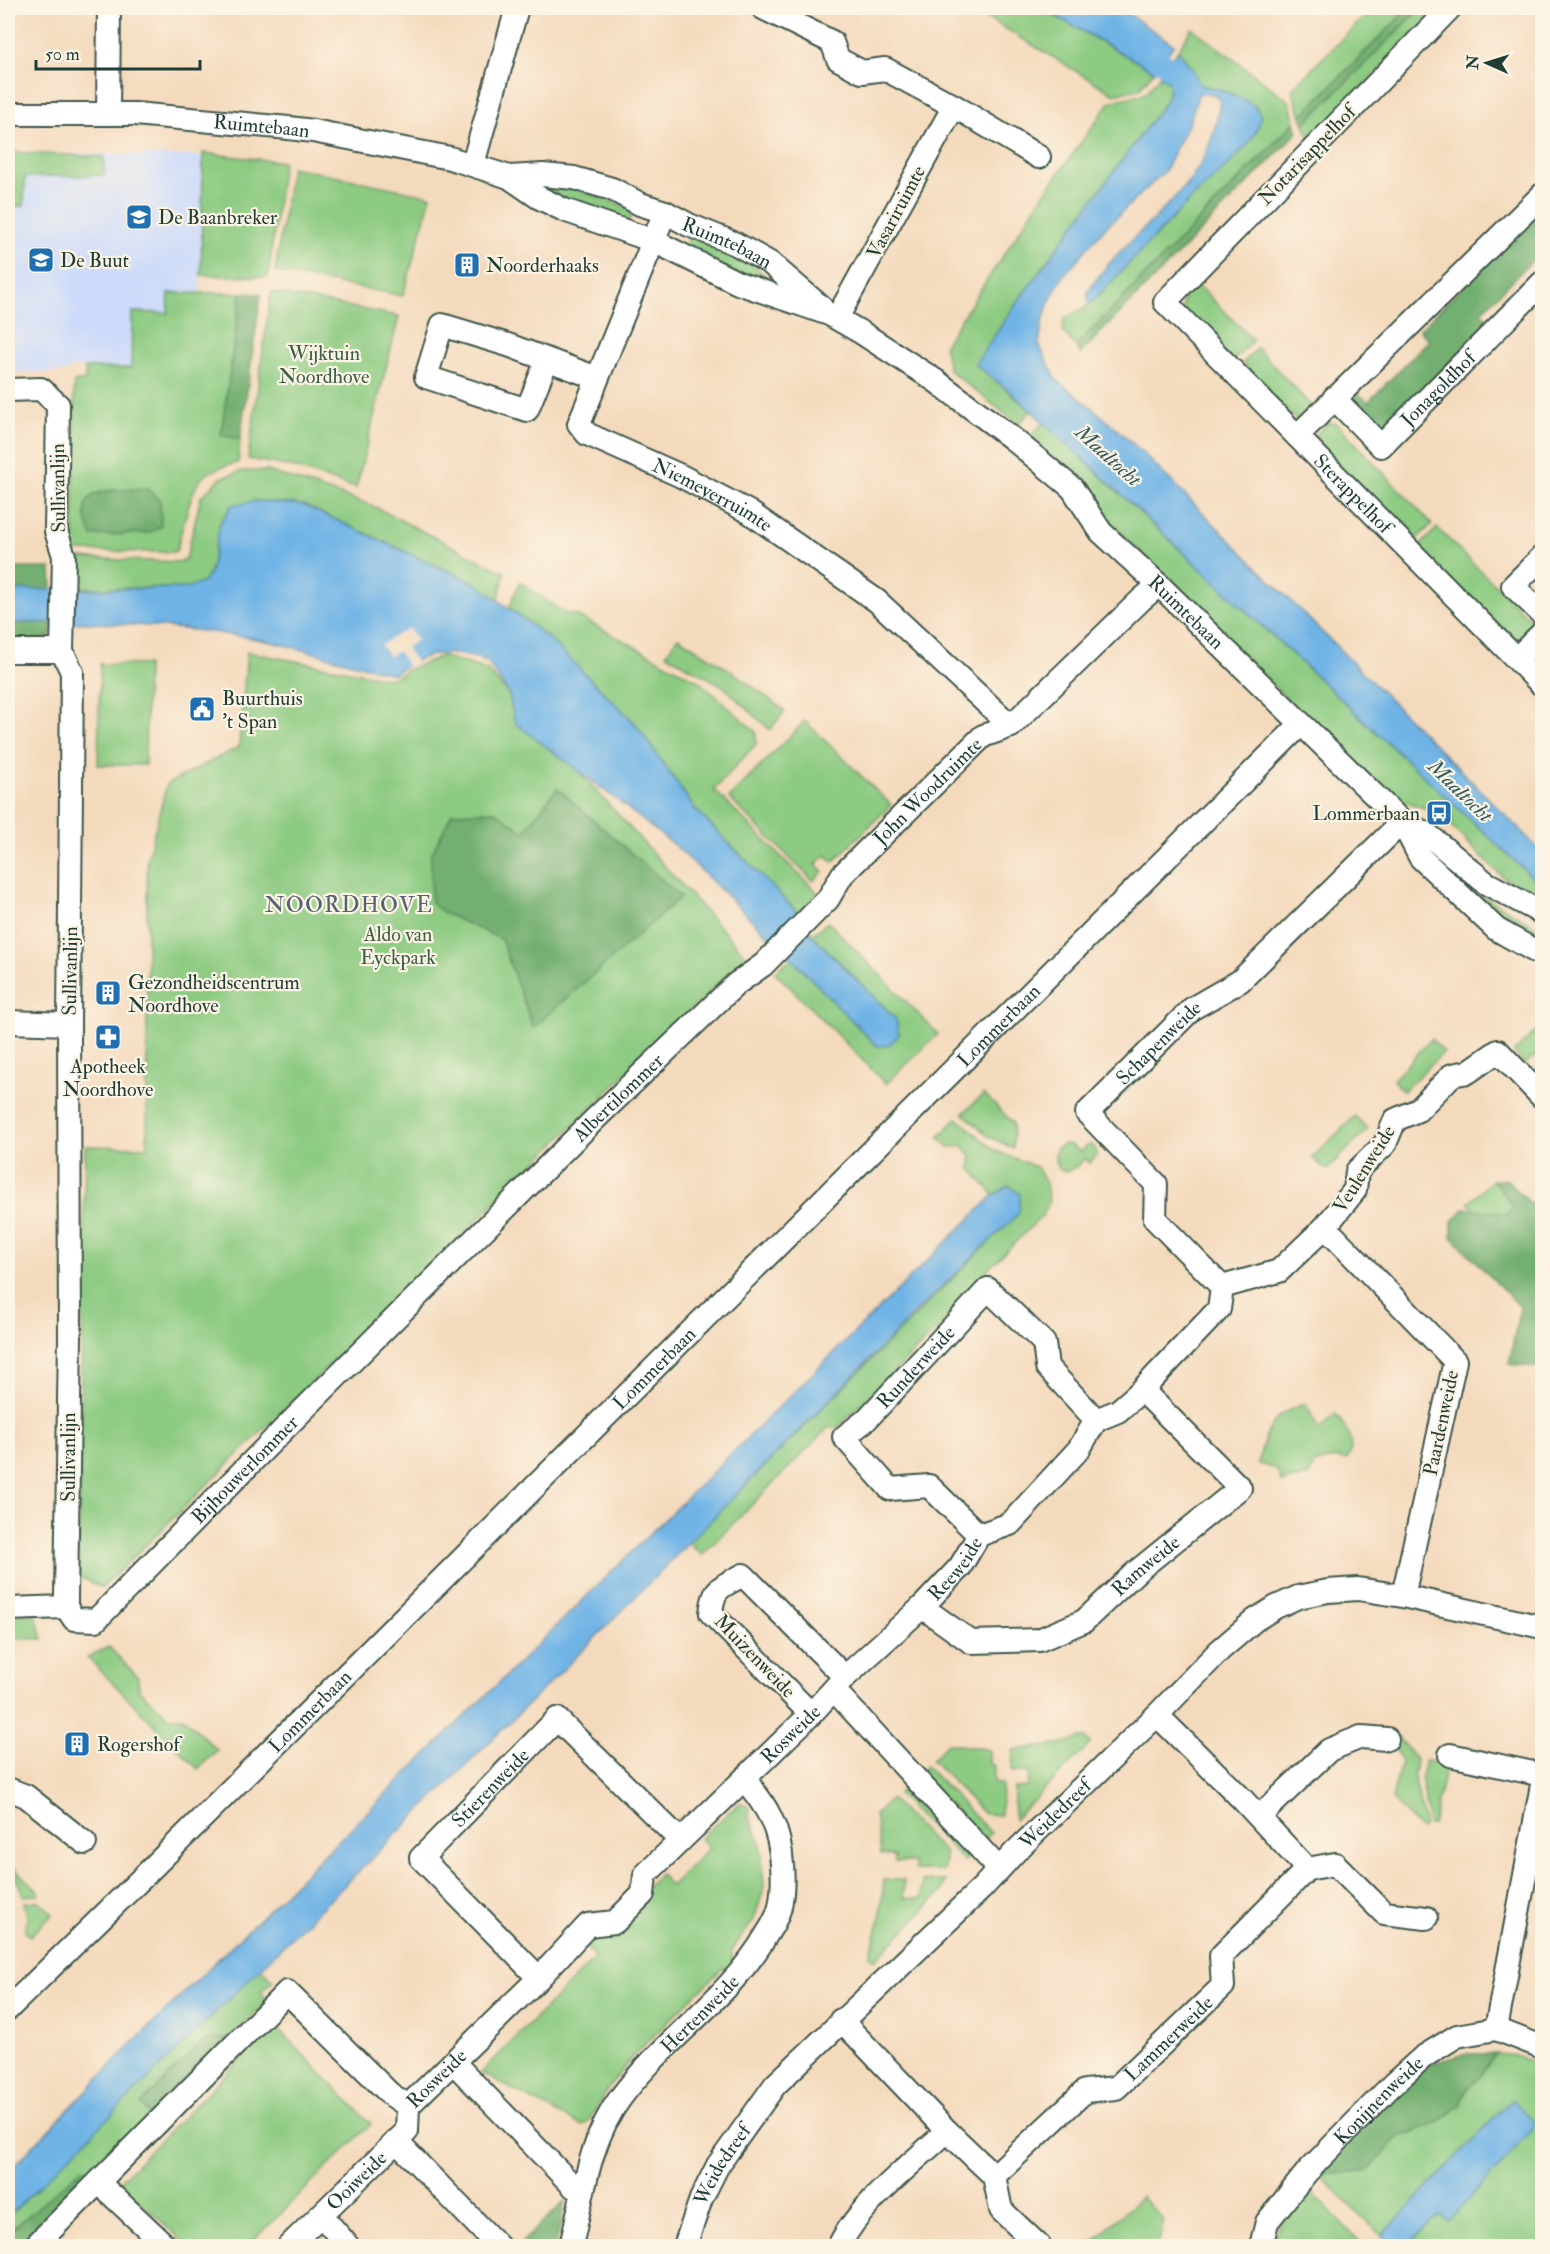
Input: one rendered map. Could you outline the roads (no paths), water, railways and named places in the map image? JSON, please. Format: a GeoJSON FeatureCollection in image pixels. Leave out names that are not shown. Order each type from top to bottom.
{"type":"FeatureCollection","features":[{"type":"Feature","properties":{"kind":"street"},"geometry":{"type":"LineString","coordinates":[[108,114],[109,8]]}},
{"type":"Feature","properties":{"kind":"street"},"geometry":{"type":"LineString","coordinates":[[473,164],[517,8]]}},
{"type":"Feature","properties":{"kind":"street"},"geometry":{"type":"LineString","coordinates":[[763,8],[832,42],[838,59],[856,69],[862,72],[885,69],[954,106],[1039,157]]}},
{"type":"Feature","properties":{"kind":"street","name":"Notarisappelhof"},"geometry":{"type":"LineString","coordinates":[[1165,302],[1450,8]]}},
{"type":"Feature","properties":{"kind":"street","name":"Vasariruimte"},"geometry":{"type":"LineString","coordinates":[[833,316],[954,106]]}},
{"type":"Feature","properties":{"kind":"street","name":"Ruimtebaan"},"geometry":{"type":"LineString","coordinates":[[8,114],[135,114],[313,131],[473,164],[509,177],[538,197],[564,210],[654,241],[738,283],[833,316]]}},
{"type":"Feature","properties":{"kind":"street","name":"Ruimtebaan"},"geometry":{"type":"LineString","coordinates":[[509,177],[543,175],[574,178],[612,189],[640,204],[736,244],[770,263],[833,316],[936,381],[1072,488],[1101,532],[1159,585],[1401,822],[1427,834],[1486,884],[1542,914]]}},
{"type":"Feature","properties":{"kind":"street"},"geometry":{"type":"LineString","coordinates":[[1297,436],[1542,195]]}},
{"type":"Feature","properties":{"kind":"street","name":"Niemeyerruimte"},"geometry":{"type":"LineString","coordinates":[[665,213],[579,424],[587,434],[681,476],[749,512],[877,601],[1011,726]]}},
{"type":"Feature","properties":{"kind":"street","name":"Jonagoldhof"},"geometry":{"type":"LineString","coordinates":[[1334,398],[1381,446],[1542,283]]}},
{"type":"Feature","properties":{"kind":"street","name":"Sterappelhof"},"geometry":{"type":"LineString","coordinates":[[1165,302],[1542,685]]}},
{"type":"Feature","properties":{"kind":"street"},"geometry":{"type":"LineString","coordinates":[[547,360],[527,410],[426,377],[442,325],[508,345],[597,378]]}},
{"type":"Feature","properties":{"kind":"street","name":"Sullivanlijn"},"geometry":{"type":"LineString","coordinates":[[8,390],[41,389],[58,405],[56,531],[64,556],[62,651],[72,672],[69,1024],[70,1337],[66,1602]]}},
{"type":"Feature","properties":{"kind":"street"},"geometry":{"type":"LineString","coordinates":[[1542,557],[1513,586],[1542,614]]}},
{"type":"Feature","properties":{"kind":"street","name":"John Woodruimte"},"geometry":{"type":"LineString","coordinates":[[813,915],[828,899],[842,875],[983,736],[1011,726],[1159,585]]}},
{"type":"Feature","properties":{"kind":"street"},"geometry":{"type":"LineString","coordinates":[[1517,658],[1542,633]]}},
{"type":"Feature","properties":{"kind":"street"},"geometry":{"type":"LineString","coordinates":[[8,651],[62,651]]}},
{"type":"Feature","properties":{"kind":"street","name":"Lommerbaan"},"geometry":{"type":"LineString","coordinates":[[8,2009],[1301,724]]}},
{"type":"Feature","properties":{"kind":"street"},"geometry":{"type":"LineString","coordinates":[[1401,822],[1420,857],[1496,928],[1542,955]]}},
{"type":"Feature","properties":{"kind":"street","name":"Schapenweide"},"geometry":{"type":"LineString","coordinates":[[1222,1287],[1155,1219],[1156,1184],[1087,1113],[1193,1008],[1240,981],[1401,822]]}},
{"type":"Feature","properties":{"kind":"street","name":"Albertilommer"},"geometry":{"type":"LineString","coordinates":[[428,1287],[597,1117],[813,915]]}},
{"type":"Feature","properties":{"kind":"street"},"geometry":{"type":"LineString","coordinates":[[8,1022],[69,1024]]}},
{"type":"Feature","properties":{"kind":"street","name":"Veulenweide"},"geometry":{"type":"LineString","coordinates":[[1325,1227],[1355,1190],[1357,1171],[1385,1144],[1395,1120],[1418,1110],[1452,1075],[1468,1072],[1498,1051],[1542,1097]]}},
{"type":"Feature","properties":{"kind":"street"},"geometry":{"type":"LineString","coordinates":[[1096,1420],[1118,1411],[1142,1390],[1219,1309],[1222,1287],[1279,1271],[1325,1227]]}},
{"type":"Feature","properties":{"kind":"street","name":"Paardenweide"},"geometry":{"type":"LineString","coordinates":[[1325,1227],[1455,1361],[1403,1596]]}},
{"type":"Feature","properties":{"kind":"street","name":"Bijhouwerlommer"},"geometry":{"type":"LineString","coordinates":[[66,1602],[74,1619],[96,1620],[290,1422],[428,1287]]}},
{"type":"Feature","properties":{"kind":"street","name":"Runderweide"},"geometry":{"type":"LineString","coordinates":[[979,1535],[929,1486],[890,1489],[844,1437],[866,1420],[988,1289],[1044,1343],[1047,1367],[1096,1420]]}},
{"type":"Feature","properties":{"kind":"street","name":"Ramweide"},"geometry":{"type":"LineString","coordinates":[[922,1607],[971,1642],[1039,1640],[1084,1621],[1136,1572],[1240,1488],[1142,1390]]}},
{"type":"Feature","properties":{"kind":"street","name":"Reeweide"},"geometry":{"type":"LineString","coordinates":[[839,1684],[922,1607],[960,1567],[979,1535],[1010,1524],[1079,1449],[1096,1420]]}},
{"type":"Feature","properties":{"kind":"street","name":"Muizenweide"},"geometry":{"type":"LineString","coordinates":[[811,1714],[711,1613],[713,1595],[718,1589],[743,1575],[999,1869]]}},
{"type":"Feature","properties":{"kind":"street","name":"Weidedreef"},"geometry":{"type":"LineString","coordinates":[[685,2247],[702,2199],[718,2165],[775,2085],[1157,1715],[1238,1633],[1276,1607],[1298,1597],[1328,1591],[1358,1589],[1403,1596],[1542,1627]]}},
{"type":"Feature","properties":{"kind":"street"},"geometry":{"type":"LineString","coordinates":[[8,1609],[66,1602]]}},
{"type":"Feature","properties":{"kind":"street","name":"Rosweide"},"geometry":{"type":"LineString","coordinates":[[35,2247],[287,1992],[390,2094],[408,2106],[454,2063],[588,1925],[615,1922],[643,1894],[645,1875],[839,1684]]}},
{"type":"Feature","properties":{"kind":"street"},"geometry":{"type":"LineString","coordinates":[[1157,1715],[1259,1817],[1307,1869],[1335,1864],[1384,1913],[1426,1918]]}},
{"type":"Feature","properties":{"kind":"street","name":"Stierenweide"},"geometry":{"type":"LineString","coordinates":[[538,1978],[421,1858],[557,1719],[680,1840]]}},
{"type":"Feature","properties":{"kind":"street"},"geometry":{"type":"LineString","coordinates":[[1259,1817],[1329,1750],[1361,1737],[1387,1739]]}},
{"type":"Feature","properties":{"kind":"street"},"geometry":{"type":"LineString","coordinates":[[1450,1755],[1542,1775]]}},
{"type":"Feature","properties":{"kind":"street","name":"Hertenweide"},"geometry":{"type":"LineString","coordinates":[[571,2247],[594,2148],[606,2119],[642,2070],[725,1989],[755,1954],[771,1927],[781,1903],[783,1875],[781,1852],[773,1821],[761,1800],[744,1779]]}},
{"type":"Feature","properties":{"kind":"street"},"geometry":{"type":"LineString","coordinates":[[1542,1785],[1496,2029],[1542,2047]]}},
{"type":"Feature","properties":{"kind":"street"},"geometry":{"type":"LineString","coordinates":[[8,1789],[26,1796],[85,1843]]}},
{"type":"Feature","properties":{"kind":"street","name":"Lammerweide"},"geometry":{"type":"LineString","coordinates":[[993,2176],[1085,2091],[1116,2088],[1215,1994],[1223,1986],[1221,1956],[1307,1869]]}},
{"type":"Feature","properties":{"kind":"street"},"geometry":{"type":"LineString","coordinates":[[841,2020],[993,2176],[1001,2210],[1039,2247]]}},
{"type":"Feature","properties":{"kind":"street","name":"Konijnenweide"},"geometry":{"type":"LineString","coordinates":[[1261,2247],[1267,2222],[1308,2172],[1393,2084],[1423,2057],[1458,2036],[1496,2029]]}},
{"type":"Feature","properties":{"kind":"street"},"geometry":{"type":"LineString","coordinates":[[454,2063],[574,2187]]}},
{"type":"Feature","properties":{"kind":"street","name":"Ooiweide"},"geometry":{"type":"LineString","coordinates":[[289,2247],[406,2131],[408,2106]]}},
{"type":"Feature","properties":{"kind":"street"},"geometry":{"type":"LineString","coordinates":[[838,2247],[846,2231],[867,2206],[947,2131]]}},
{"type":"Feature","properties":{"kind":"street"},"geometry":{"type":"LineString","coordinates":[[396,2141],[498,2247]]}},
{"type":"Feature","properties":{"kind":"street"},"geometry":{"type":"LineString","coordinates":[[99,2183],[166,2247]]}},
{"type":"Feature","properties":{"kind":"street"},"geometry":{"type":"LineString","coordinates":[[321,2215],[348,2247]]}},
{"type":"Feature","properties":{"kind":"water"},"geometry":{"type":"Polygon","coordinates":[[[1041,8],[1120,8],[1174,45],[1154,71],[1041,8]]]}},
{"type":"Feature","properties":{"kind":"water"},"geometry":{"type":"Polygon","coordinates":[[[1178,50],[1193,70],[1200,85],[1234,95],[1257,109],[1260,123],[1257,130],[1234,159],[1188,202],[1089,305],[1087,294],[1110,262],[1166,207],[1192,177],[1203,160],[1217,120],[1220,100],[1214,94],[1199,93],[1189,123],[1165,171],[1103,230],[1063,276],[1048,304],[1039,345],[1056,379],[1140,450],[1542,852],[1542,883],[1533,878],[1013,394],[975,364],[1021,297],[1166,101],[1171,84],[1160,75],[1178,50]]]}},
{"type":"Feature","properties":{"kind":"water"},"geometry":{"type":"Polygon","coordinates":[[[255,501],[303,505],[477,584],[547,637],[634,722],[695,809],[799,914],[812,935],[896,1019],[899,1035],[889,1045],[877,1046],[680,850],[515,723],[509,694],[487,661],[461,654],[439,654],[417,660],[394,674],[302,649],[205,631],[107,623],[8,623],[8,590],[187,588],[204,582],[211,570],[220,523],[232,505],[255,501]]]}},
{"type":"Feature","properties":{"kind":"water"},"geometry":{"type":"Polygon","coordinates":[[[1009,1186],[1020,1194],[1019,1213],[919,1309],[584,1649],[8,2217],[8,2172],[128,2048],[994,1195],[1009,1186]]]}},
{"type":"Feature","properties":{"kind":"water"},"geometry":{"type":"Polygon","coordinates":[[[1512,2099],[1536,2124],[1530,2133],[1449,2221],[1439,2215],[1407,2246],[1392,2246],[1382,2236],[1512,2099]]]}},
{"type":"Feature","properties":{"kind":"waterway","name":"Maaltocht"},"geometry":{"type":"LineString","coordinates":[[1136,43],[1180,75],[1181,89]]}},
{"type":"Feature","properties":{"kind":"place","name":"De Baanbreker"},"geometry":{"type":"Point","coordinates":[139,217]}},
{"type":"Feature","properties":{"kind":"place","name":"De Buut"},"geometry":{"type":"Point","coordinates":[41,260]}},
{"type":"Feature","properties":{"kind":"place","name":"Noorderhaaks"},"geometry":{"type":"Point","coordinates":[467,265]}},
{"type":"Feature","properties":{"kind":"place","name":"Buurthuis 't Span"},"geometry":{"type":"Point","coordinates":[202,709]}},
{"type":"Feature","properties":{"kind":"place","name":"Lommerbaan"},"geometry":{"type":"Point","coordinates":[1439,813]}},
{"type":"Feature","properties":{"kind":"place","name":"Gezondheidscentrum Noordhove"},"geometry":{"type":"Point","coordinates":[108,993]}},
{"type":"Feature","properties":{"kind":"place","name":"Apotheek Noordhove"},"geometry":{"type":"Point","coordinates":[108,1037]}},
{"type":"Feature","properties":{"kind":"place","name":"Rogershof"},"geometry":{"type":"Point","coordinates":[77,1744]}},
{"type":"Feature","properties":{"kind":"district","name":"NOORDHOVE"},"geometry":{"type":"Point","coordinates":[349,905]}},
{"type":"Feature","properties":{"kind":"park label","name":"Wijktuin Noordhove"},"geometry":{"type":"Point","coordinates":[324,364]}},
{"type":"Feature","properties":{"kind":"park label","name":"Aldo van Eyckpark"},"geometry":{"type":"Point","coordinates":[398,946]}}]}
